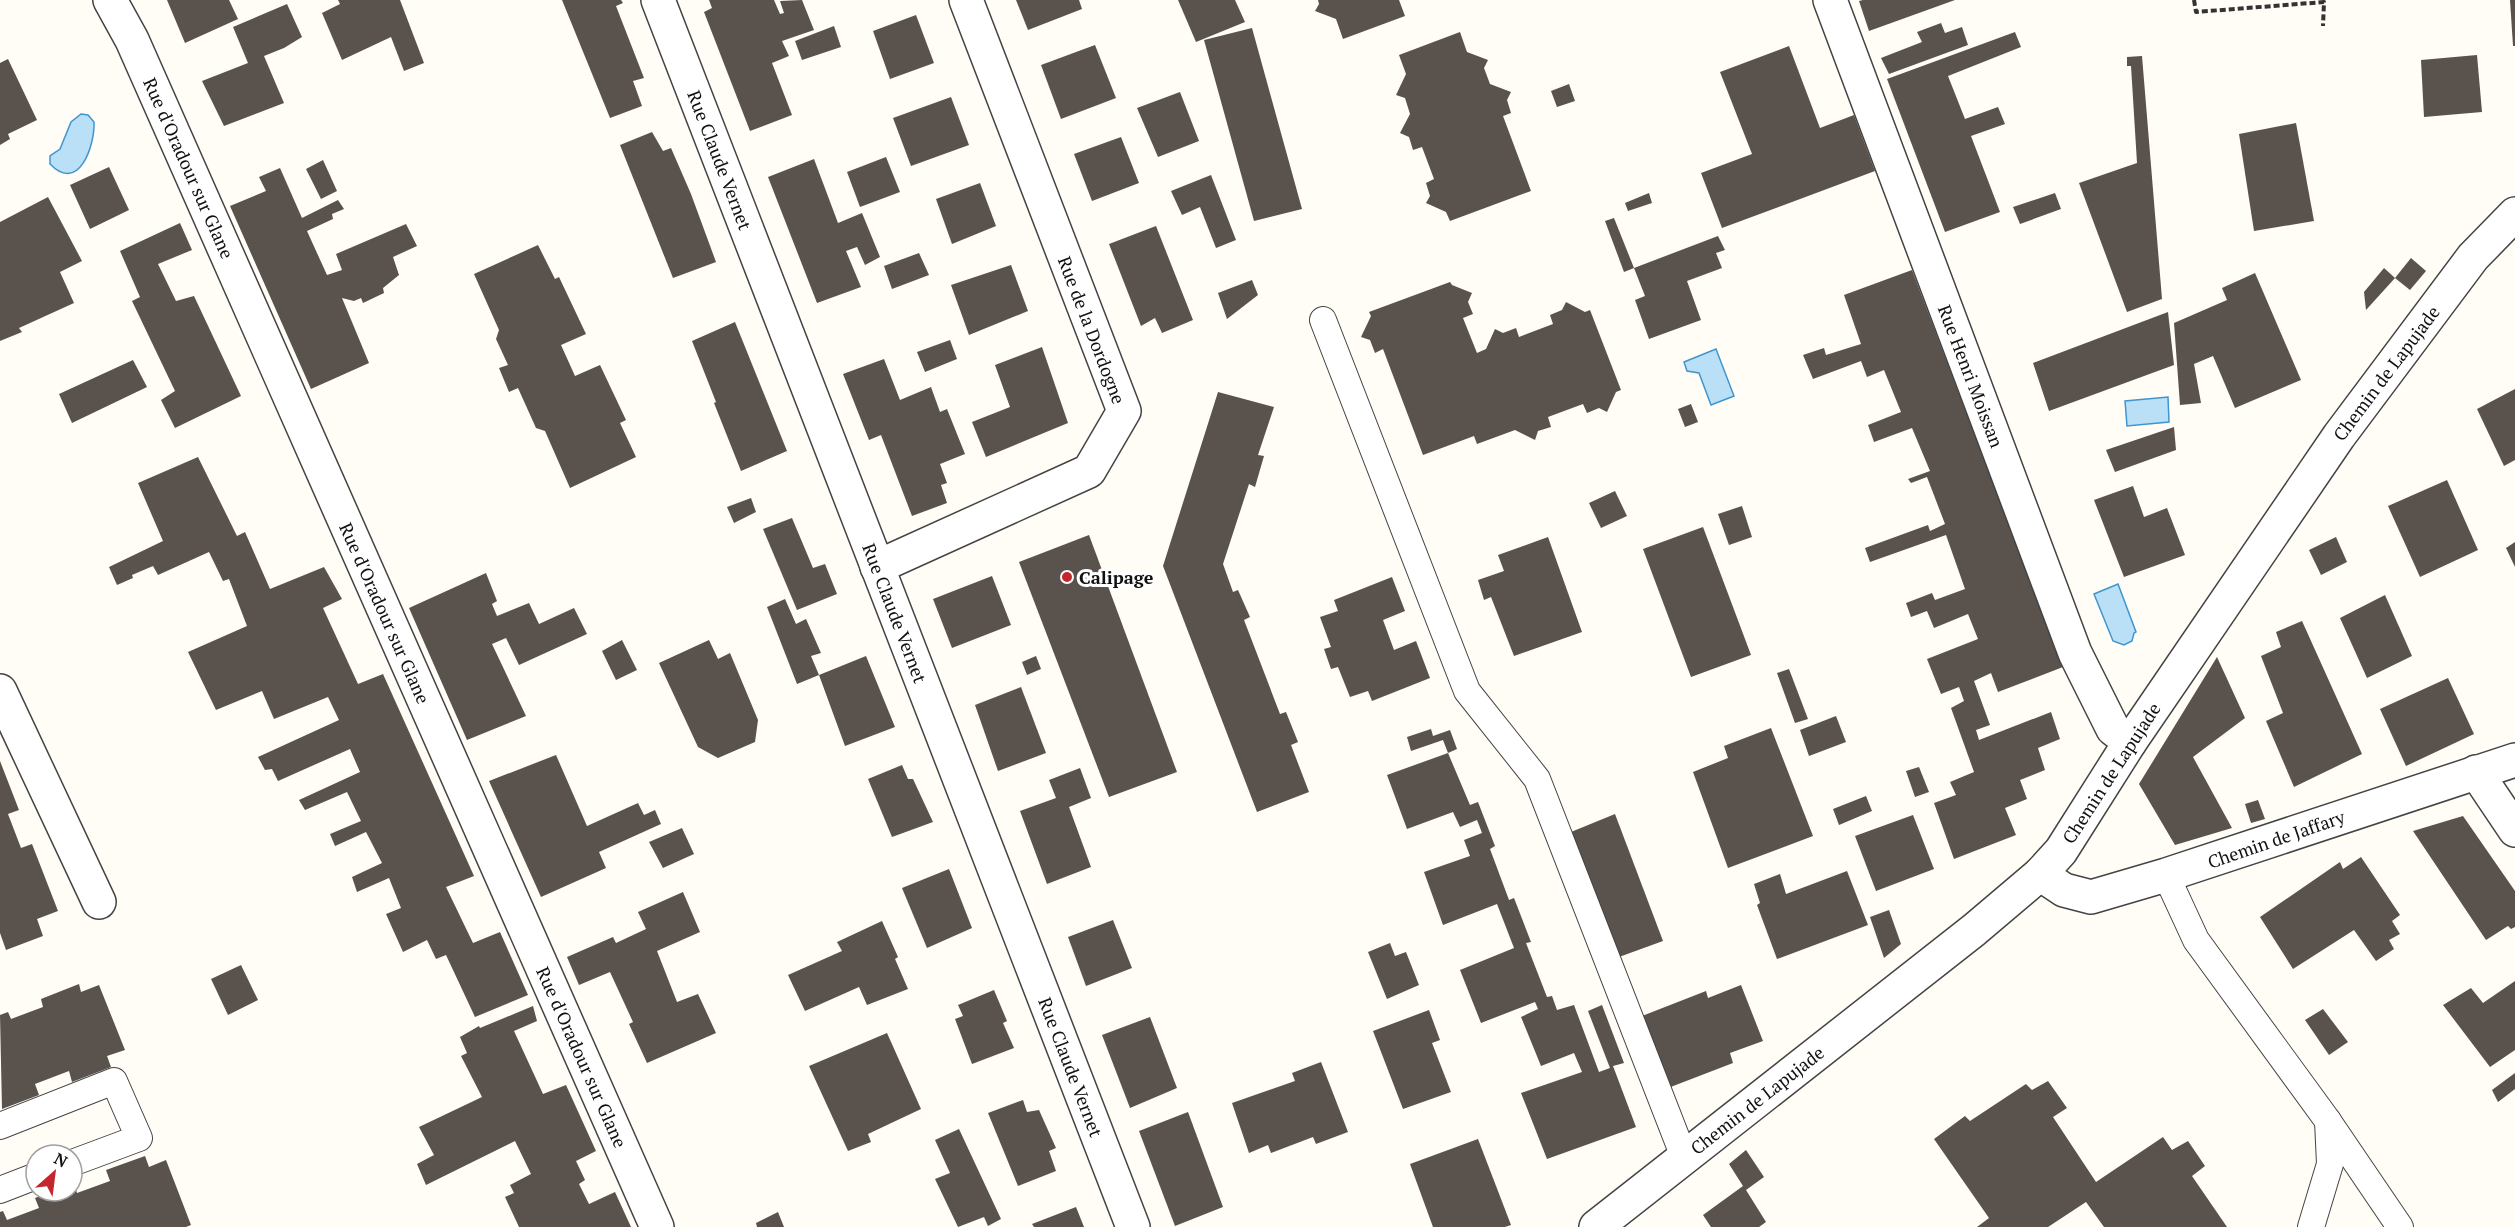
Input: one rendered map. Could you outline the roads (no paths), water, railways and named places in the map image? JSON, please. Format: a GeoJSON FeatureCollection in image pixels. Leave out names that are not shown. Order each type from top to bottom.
{"type":"FeatureCollection","features":[{"type":"Feature","properties":{"kind":"street","name":"Rue d'Oradour sur Glane"},"geometry":{"type":"LineString","coordinates":[[110,0],[132,40],[657,1227]]}},
{"type":"Feature","properties":{"kind":"street","name":"Rue Claude Vernet"},"geometry":{"type":"LineString","coordinates":[[658,0],[1133,1227]]}},
{"type":"Feature","properties":{"kind":"street","name":"Rue de la Dordogne"},"geometry":{"type":"LineString","coordinates":[[877,567],[1089,471],[1124,411],[966,0]]}},
{"type":"Feature","properties":{"kind":"street","name":"Rue Henri Moissan"},"geometry":{"type":"LineString","coordinates":[[1830,0],[2075,653],[2113,729],[2130,742]]}},
{"type":"Feature","properties":{"kind":"street","name":"Chemin de Lapujade"},"geometry":{"type":"LineString","coordinates":[[1596,1227],[1974,930],[2040,874],[2061,851],[2130,742],[2357,410],[2473,257],[2515,214]]}},
{"type":"Feature","properties":{"kind":"street"},"geometry":{"type":"LineString","coordinates":[[0,691],[99,902]]}},
{"type":"Feature","properties":{"kind":"street","name":"Chemin de Jaffary"},"geometry":{"type":"LineString","coordinates":[[2040,874],[2064,890],[2091,897],[2166,876],[2515,760]]}},
{"type":"Feature","properties":{"kind":"street"},"geometry":{"type":"LineString","coordinates":[[2476,772],[2515,830]]}},
{"type":"Feature","properties":{"kind":"lane"},"geometry":{"type":"LineString","coordinates":[[1323,320],[1467,692],[1537,780],[1684,1157]]}},
{"type":"Feature","properties":{"kind":"lane"},"geometry":{"type":"LineString","coordinates":[[2166,876],[2196,940],[2328,1121],[2400,1227]]}},
{"type":"Feature","properties":{"kind":"lane"},"geometry":{"type":"LineString","coordinates":[[0,1126],[114,1081],[139,1138],[84,1159]]}},
{"type":"Feature","properties":{"kind":"lane"},"geometry":{"type":"LineString","coordinates":[[2311,1227],[2330,1164],[2328,1121]]}},
{"type":"Feature","properties":{"kind":"lane"},"geometry":{"type":"LineString","coordinates":[[0,1190],[24,1181]]}},
{"type":"Feature","properties":{"kind":"water"},"geometry":{"type":"Polygon","coordinates":[[[81,114],[88,115],[94,122],[92,142],[83,163],[77,170],[69,173],[60,172],[50,164],[50,156],[60,149],[71,122],[81,114]]]}},
{"type":"Feature","properties":{"kind":"water"},"geometry":{"type":"Polygon","coordinates":[[[1716,349],[1734,396],[1711,405],[1699,373],[1687,371],[1684,362],[1716,349]]]}},
{"type":"Feature","properties":{"kind":"water"},"geometry":{"type":"Polygon","coordinates":[[[2168,397],[2169,422],[2127,426],[2125,401],[2168,397]]]}},
{"type":"Feature","properties":{"kind":"water"},"geometry":{"type":"Polygon","coordinates":[[[2118,584],[2136,632],[2132,641],[2124,645],[2113,641],[2094,594],[2118,584]]]}},
{"type":"Feature","properties":{"kind":"place","name":"Calipage"},"geometry":{"type":"Point","coordinates":[1067,577]}}]}
